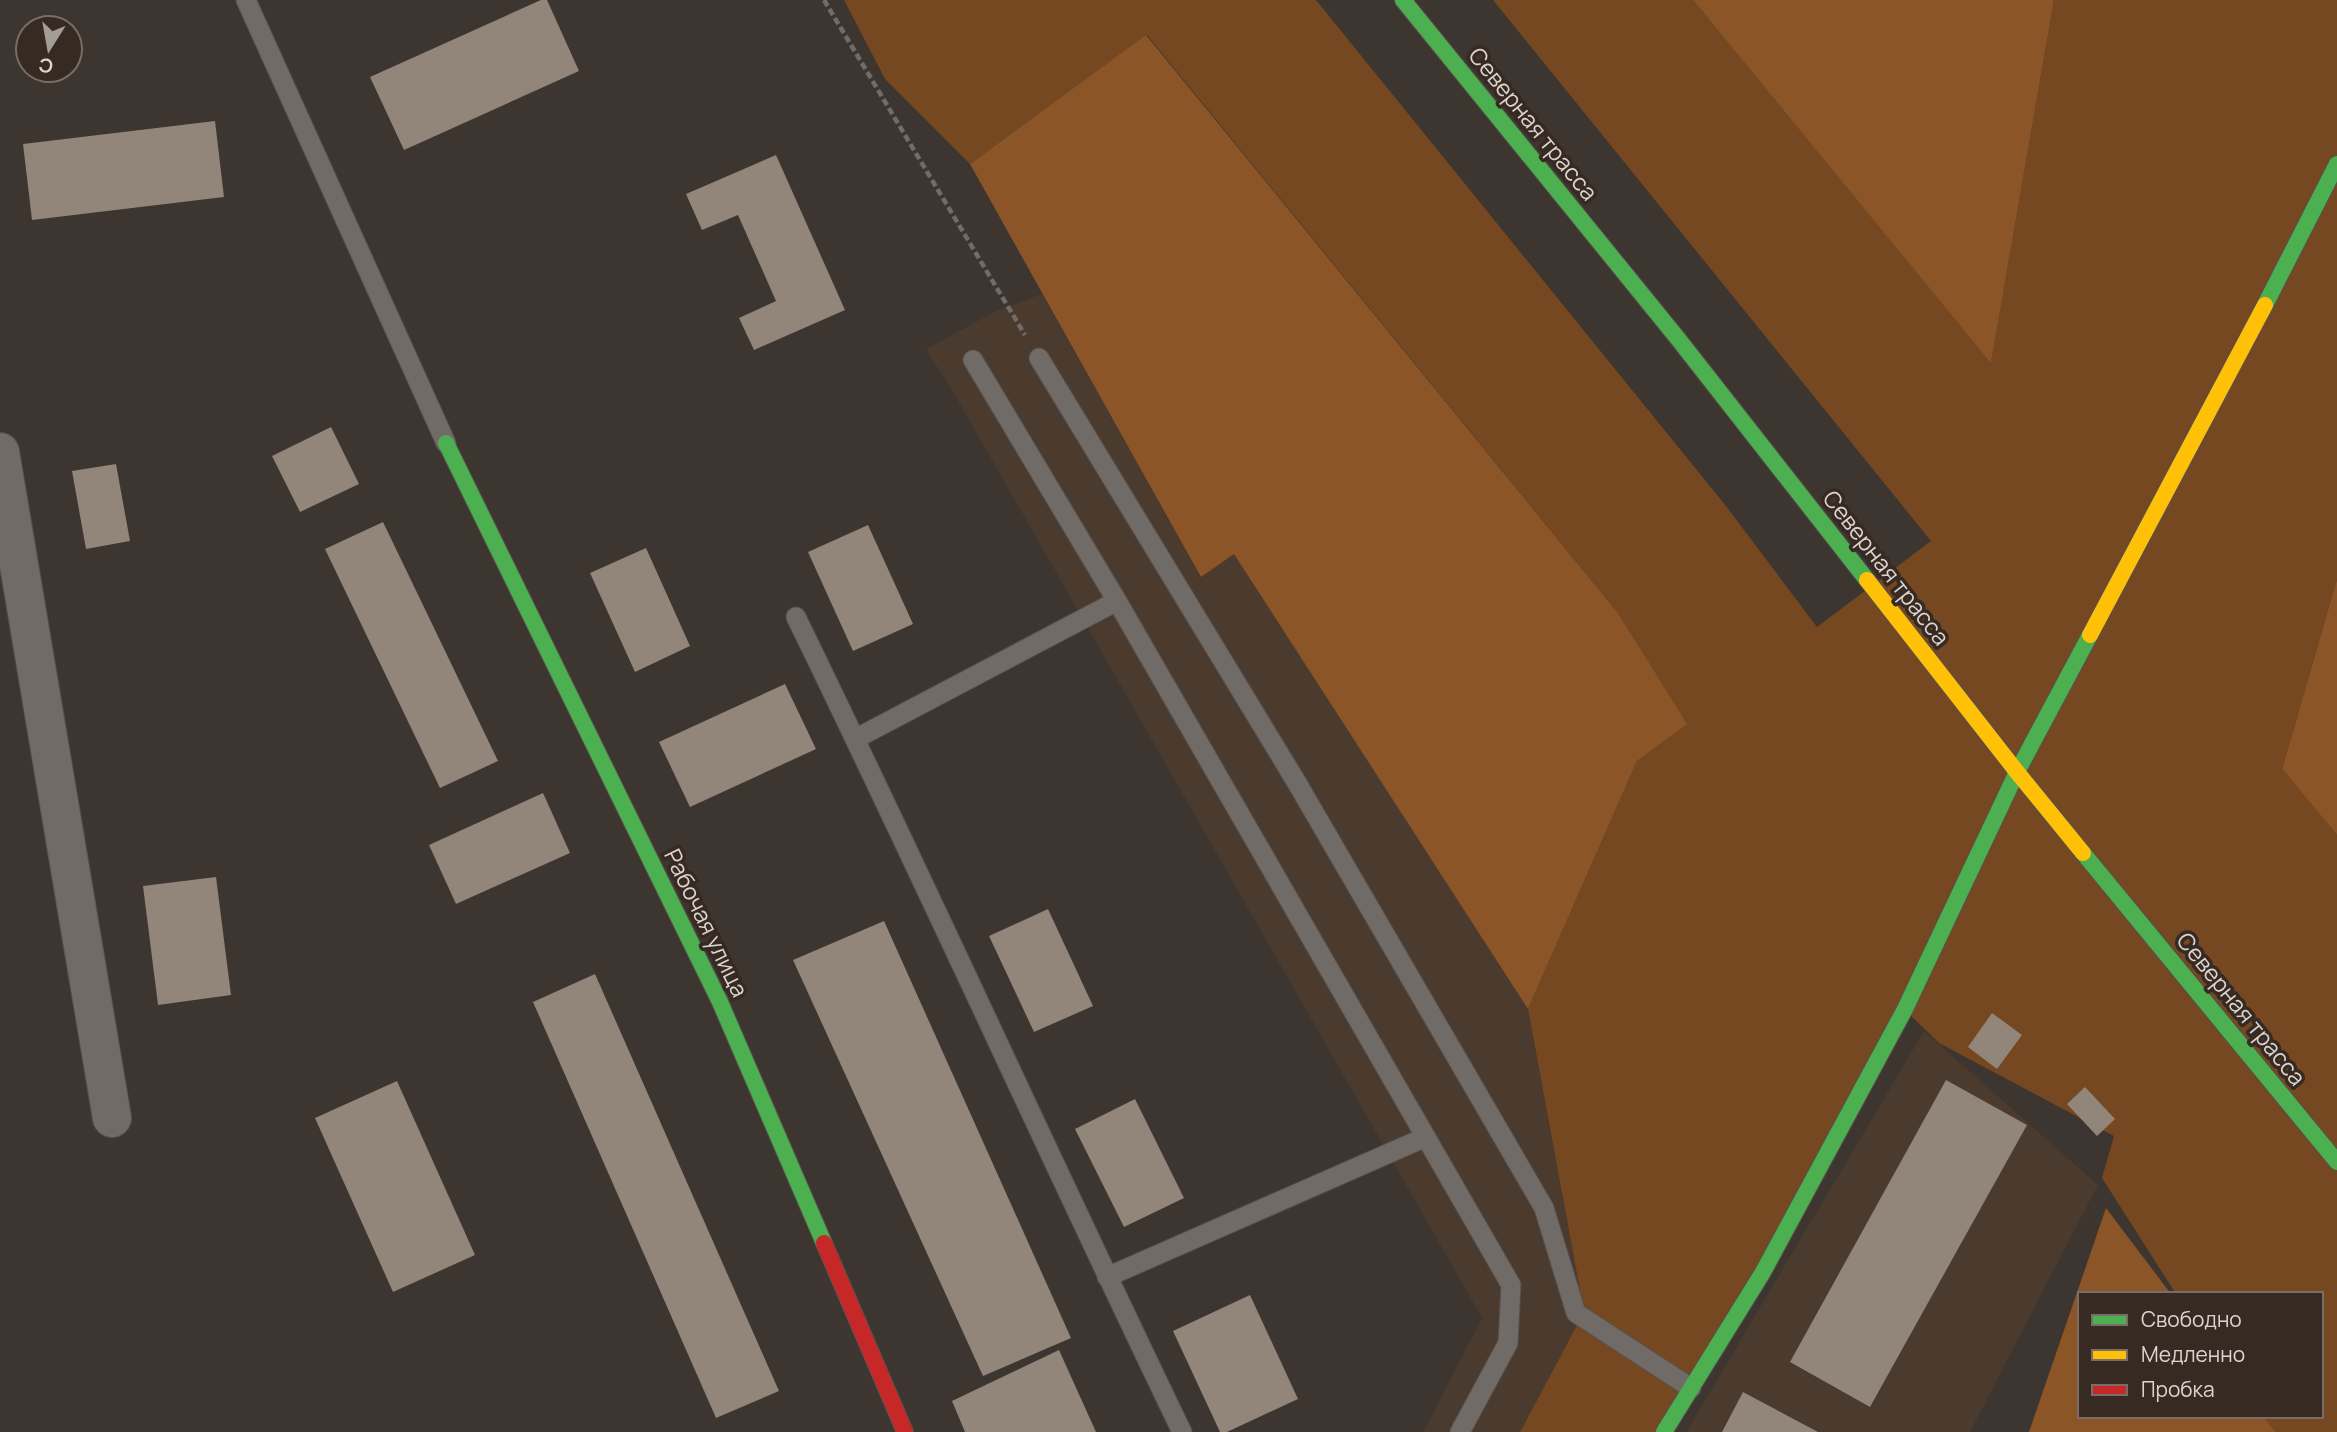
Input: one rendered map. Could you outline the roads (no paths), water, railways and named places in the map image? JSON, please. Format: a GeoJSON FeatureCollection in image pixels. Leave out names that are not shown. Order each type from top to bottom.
{"type":"FeatureCollection","features":[{"type":"Feature","properties":{"kind":"street","name":"Северная трасса"},"geometry":{"type":"LineString","coordinates":[[1402,0],[1679,340],[2017,772],[2337,1162]]}},
{"type":"Feature","properties":{"kind":"street"},"geometry":{"type":"LineString","coordinates":[[1664,1432],[1763,1272],[1905,1009],[2017,772],[2273,291],[2337,164]]}},
{"type":"Feature","properties":{"kind":"street","name":"Рабочая улица"},"geometry":{"type":"LineString","coordinates":[[446,443],[720,1002],[905,1432]]}},
{"type":"Feature","properties":{"kind":"street"},"geometry":{"type":"LineString","coordinates":[[0,452],[112,1118]]}},
{"type":"Feature","properties":{"kind":"lane"},"geometry":{"type":"LineString","coordinates":[[246,0],[446,443]]}},
{"type":"Feature","properties":{"kind":"lane"},"geometry":{"type":"LineString","coordinates":[[1039,358],[1297,783],[1544,1208],[1576,1313],[1691,1388]]}},
{"type":"Feature","properties":{"kind":"lane"},"geometry":{"type":"LineString","coordinates":[[973,360],[1118,601],[1511,1285],[1508,1343],[1460,1432]]}},
{"type":"Feature","properties":{"kind":"lane"},"geometry":{"type":"LineString","coordinates":[[855,739],[1118,601]]}},
{"type":"Feature","properties":{"kind":"lane"},"geometry":{"type":"LineString","coordinates":[[796,617],[1182,1432]]}},
{"type":"Feature","properties":{"kind":"lane"},"geometry":{"type":"LineString","coordinates":[[1107,1277],[1426,1137]]}}]}
